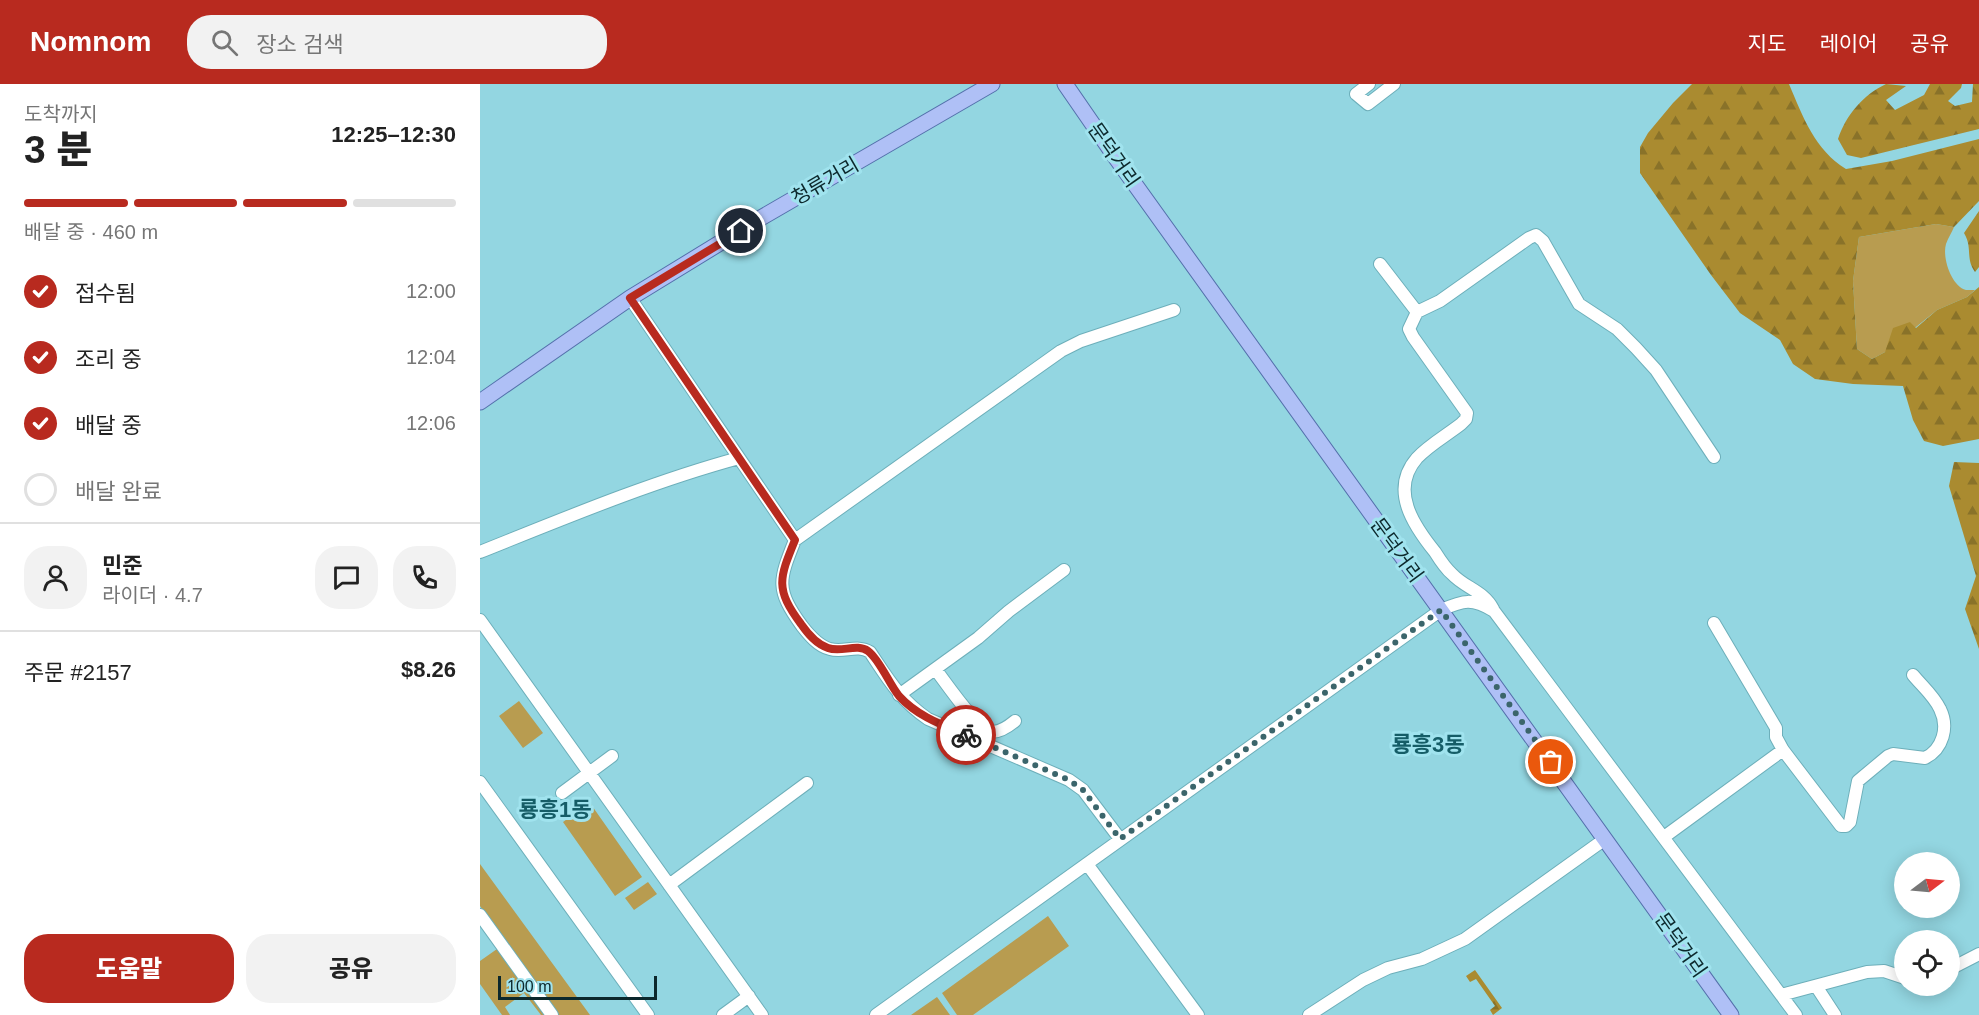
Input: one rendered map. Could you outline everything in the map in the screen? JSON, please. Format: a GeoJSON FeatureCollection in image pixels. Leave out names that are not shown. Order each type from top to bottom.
{"type":"FeatureCollection","features":[{"type":"Feature","properties":{"kind":"main road","name":"청류거리"},"geometry":{"type":"LineString","coordinates":[[480,402],[630,298],[759,219],[992,84]]}},
{"type":"Feature","properties":{"kind":"main road","name":"문덕거리"},"geometry":{"type":"LineString","coordinates":[[1065,84],[1731,1015]]}},
{"type":"Feature","properties":{"kind":"street"},"geometry":{"type":"LineString","coordinates":[[1369,84],[1356,94],[1368,104],[1394,84]]}},
{"type":"Feature","properties":{"kind":"street"},"geometry":{"type":"LineString","coordinates":[[1714,457],[1656,370],[1617,329],[1580,303],[1543,241],[1536,235],[1528,238],[1440,301],[1417,312],[1409,329],[1467,413],[1466,419],[1461,424],[1417,458],[1410,469],[1405,490],[1408,512],[1424,539],[1452,575],[1483,595],[1796,1015]]}},
{"type":"Feature","properties":{"kind":"street"},"geometry":{"type":"LineString","coordinates":[[1380,264],[1417,312]]}},
{"type":"Feature","properties":{"kind":"street"},"geometry":{"type":"LineString","coordinates":[[630,298],[795,540]]}},
{"type":"Feature","properties":{"kind":"street"},"geometry":{"type":"LineString","coordinates":[[1120,839],[1083,790],[1069,780],[928,718],[912,708],[899,695],[870,652],[858,648],[840,651],[826,648],[810,637],[788,607],[782,592],[782,572],[795,540],[1061,351],[1081,341],[1174,310]]}},
{"type":"Feature","properties":{"kind":"street"},"geometry":{"type":"LineString","coordinates":[[480,552],[590,509],[715,464],[739,458]]}},
{"type":"Feature","properties":{"kind":"street"},"geometry":{"type":"LineString","coordinates":[[899,695],[936,670],[1064,570]]}},
{"type":"Feature","properties":{"kind":"street"},"geometry":{"type":"LineString","coordinates":[[876,1015],[1441,610],[1459,602],[1474,601],[1494,611]]}},
{"type":"Feature","properties":{"kind":"street"},"geometry":{"type":"LineString","coordinates":[[480,620],[762,1015]]}},
{"type":"Feature","properties":{"kind":"street"},"geometry":{"type":"LineString","coordinates":[[1714,623],[1776,728],[1776,737],[1783,750],[1841,826],[1846,826],[1850,822],[1858,781],[1862,777],[1893,754],[1925,758],[1940,746],[1944,733],[1941,709],[1913,675]]}},
{"type":"Feature","properties":{"kind":"street"},"geometry":{"type":"LineString","coordinates":[[936,670],[979,724],[990,732],[998,731],[1016,721]]}},
{"type":"Feature","properties":{"kind":"street"},"geometry":{"type":"LineString","coordinates":[[1664,837],[1783,750]]}},
{"type":"Feature","properties":{"kind":"street"},"geometry":{"type":"LineString","coordinates":[[562,793],[612,756]]}},
{"type":"Feature","properties":{"kind":"street"},"geometry":{"type":"LineString","coordinates":[[480,782],[648,1015]]}},
{"type":"Feature","properties":{"kind":"street"},"geometry":{"type":"LineString","coordinates":[[669,885],[807,783]]}},
{"type":"Feature","properties":{"kind":"street"},"geometry":{"type":"LineString","coordinates":[[1309,1015],[1363,980],[1388,968],[1422,959],[1466,939],[1605,839]]}},
{"type":"Feature","properties":{"kind":"street"},"geometry":{"type":"LineString","coordinates":[[1087,864],[1198,1015]]}},
{"type":"Feature","properties":{"kind":"street"},"geometry":{"type":"LineString","coordinates":[[480,915],[552,1015]]}},
{"type":"Feature","properties":{"kind":"street"},"geometry":{"type":"LineString","coordinates":[[1960,964],[1979,954]]}},
{"type":"Feature","properties":{"kind":"street"},"geometry":{"type":"LineString","coordinates":[[1781,995],[1866,972],[1884,971],[1894,974]]}},
{"type":"Feature","properties":{"kind":"street"},"geometry":{"type":"LineString","coordinates":[[1815,986],[1835,1015]]}},
{"type":"Feature","properties":{"kind":"street"},"geometry":{"type":"LineString","coordinates":[[723,1015],[749,996]]}},
{"type":"Feature","properties":{"kind":"shaded area"},"geometry":{"type":"Polygon","coordinates":[[[1936,224],[1954,227],[1945,250],[1949,270],[1961,287],[1966,290],[1975,290],[1967,297],[1937,310],[1885,352],[1872,359],[1857,349],[1853,281],[1859,237],[1936,224]]]}},
{"type":"Feature","properties":{"kind":"shaded area"},"geometry":{"type":"Polygon","coordinates":[[[519,701],[543,733],[523,748],[499,716],[519,701]]]}},
{"type":"Feature","properties":{"kind":"shaded area"},"geometry":{"type":"Polygon","coordinates":[[[590,803],[642,877],[615,896],[563,822],[590,803]]]}},
{"type":"Feature","properties":{"kind":"shaded area"},"geometry":{"type":"Polygon","coordinates":[[[480,864],[590,1015],[558,1015],[480,906],[480,864]]]}},
{"type":"Feature","properties":{"kind":"shaded area"},"geometry":{"type":"Polygon","coordinates":[[[648,882],[657,894],[634,910],[625,898],[648,882]]]}},
{"type":"Feature","properties":{"kind":"shaded area"},"geometry":{"type":"Polygon","coordinates":[[[1048,916],[1069,946],[973,1015],[957,1015],[942,993],[1048,916]]]}},
{"type":"Feature","properties":{"kind":"shaded area"},"geometry":{"type":"Polygon","coordinates":[[[497,949],[545,1015],[541,1015],[524,993],[505,1007],[510,1015],[502,1015],[480,984],[480,961],[497,949]]]}},
{"type":"Feature","properties":{"kind":"shaded area"},"geometry":{"type":"Polygon","coordinates":[[[937,997],[950,1015],[911,1015],[937,997]]]}},
{"type":"Feature","properties":{"kind":"green space"},"geometry":{"type":"Polygon","coordinates":[[[1692,84],[1789,84],[1811,132],[1826,152],[1846,169],[1892,161],[1979,139],[1979,201],[1954,227],[1936,224],[1859,237],[1853,281],[1857,349],[1872,359],[1885,352],[1893,328],[1910,322],[1916,328],[1937,310],[1967,297],[1979,287],[1979,439],[1943,446],[1924,441],[1913,420],[1903,386],[1853,384],[1815,379],[1793,364],[1780,340],[1740,313],[1640,173],[1640,147],[1648,133],[1692,84]]]}},
{"type":"Feature","properties":{"kind":"green space"},"geometry":{"type":"Polygon","coordinates":[[[1886,84],[1906,86],[1886,100],[1895,110],[1924,95],[1930,84],[1962,84],[1948,101],[1955,106],[1972,102],[1973,84],[1979,84],[1979,129],[1861,158],[1847,155],[1838,139],[1841,130],[1856,107],[1886,84]]]}},
{"type":"Feature","properties":{"kind":"green space"},"geometry":{"type":"Polygon","coordinates":[[[1979,211],[1979,267],[1975,272],[1970,262],[1967,238],[1964,233],[1979,211]]]}},
{"type":"Feature","properties":{"kind":"green space"},"geometry":{"type":"Polygon","coordinates":[[[1954,462],[1979,463],[1979,649],[1965,609],[1976,576],[1949,486],[1954,462]]]}},
{"type":"Feature","properties":{"kind":"green space"},"geometry":{"type":"Polygon","coordinates":[[[1475,970],[1502,1008],[1493,1015],[1490,1010],[1495,1006],[1476,979],[1470,982],[1466,976],[1475,970]]]}},
{"type":"Feature","properties":{"kind":"way so far"},"geometry":{"type":"LineString","coordinates":[[966,735],[1069,780],[1083,790],[1120,839],[1441,610],[1551,762]]}},
{"type":"Feature","properties":{"kind":"district","name":"룡흥3동"},"geometry":{"type":"Point","coordinates":[1428,744]}},
{"type":"Feature","properties":{"kind":"district","name":"룡흥1동"},"geometry":{"type":"Point","coordinates":[555,809]}},
{"type":"Feature","properties":{"kind":"route"},"geometry":{"type":"LineString","coordinates":[[741,231],[630,298],[795,540],[782,572],[782,592],[788,607],[810,637],[826,648],[840,651],[858,648],[870,652],[899,695],[912,708],[966,735]]}}]}
